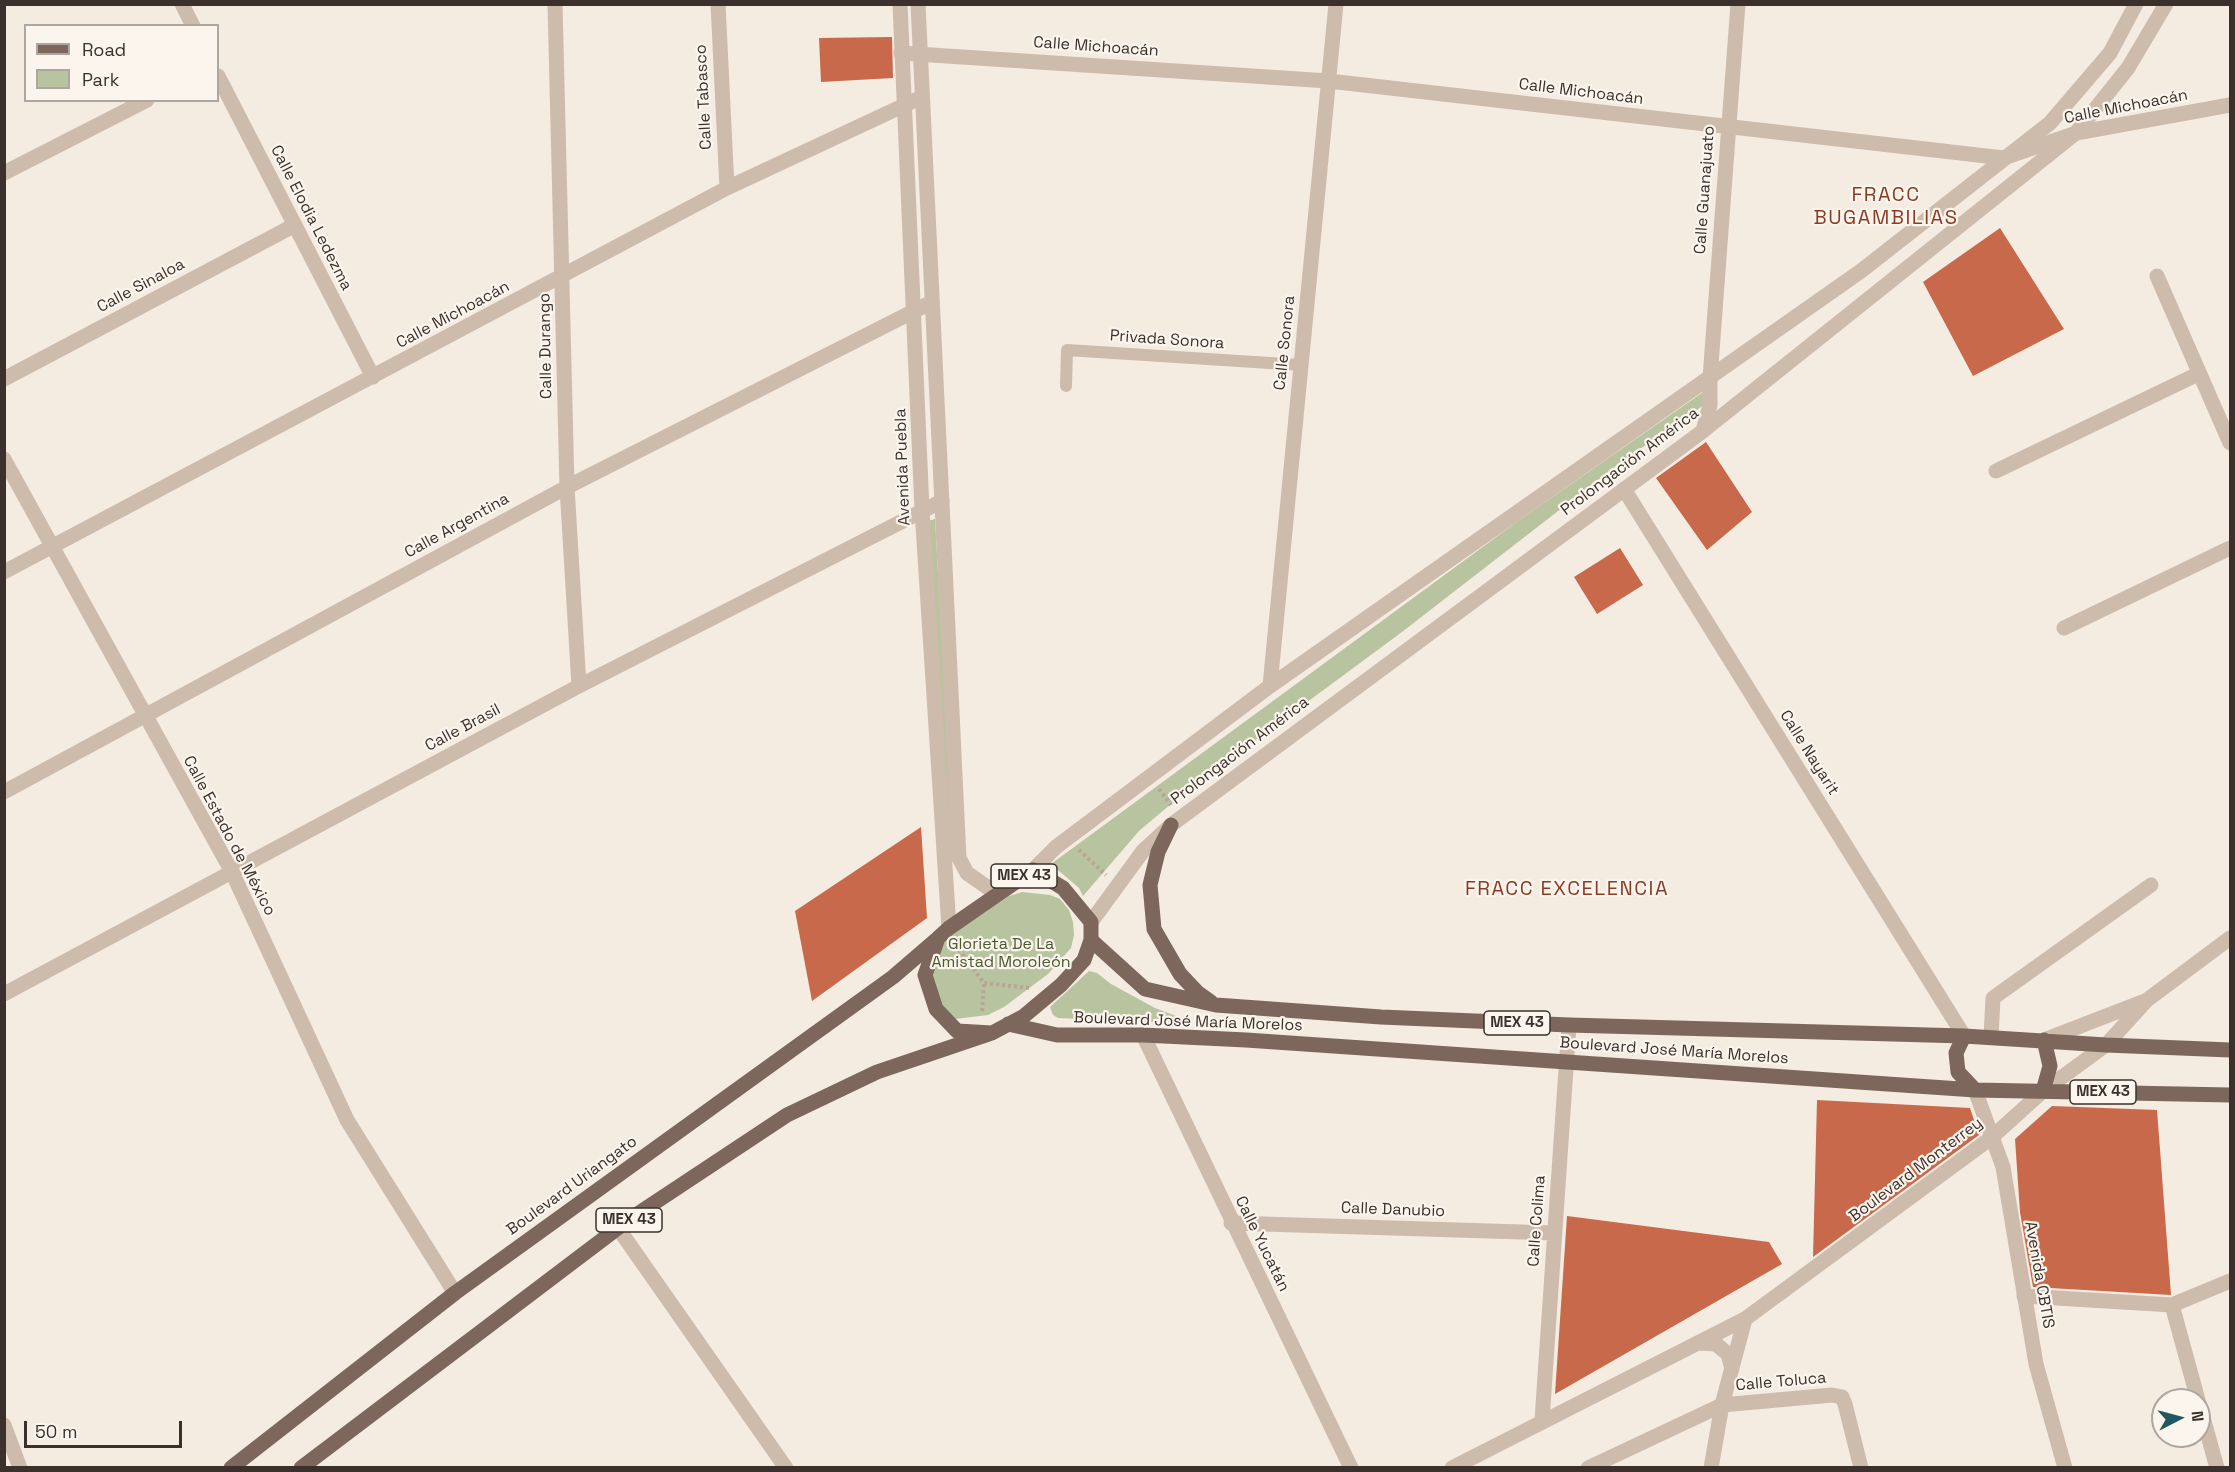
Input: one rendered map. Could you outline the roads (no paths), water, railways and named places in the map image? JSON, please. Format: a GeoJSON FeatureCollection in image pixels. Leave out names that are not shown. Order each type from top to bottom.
{"type":"FeatureCollection","features":[{"type":"Feature","properties":{"kind":"main road"},"geometry":{"type":"LineString","coordinates":[[1176,822],[1158,852],[1150,885],[1154,929],[1180,974],[1197,992],[1216,1005]]}},
{"type":"Feature","properties":{"kind":"main road","name":"MEX 43"},"geometry":{"type":"LineString","coordinates":[[301,1467],[618,1228],[788,1115],[877,1072],[992,1032],[1024,1016],[1055,990],[1084,960],[1090,940],[1091,922],[1063,888],[1033,870],[944,933],[925,975],[936,1009],[957,1031],[992,1032]]}},
{"type":"Feature","properties":{"kind":"main road","name":"Boulevard Uriangato"},"geometry":{"type":"LineString","coordinates":[[231,1467],[455,1293],[892,977],[944,933]]}},
{"type":"Feature","properties":{"kind":"main road","name":"Boulevard José María Morelos"},"geometry":{"type":"LineString","coordinates":[[1090,940],[1145,989],[1216,1005],[1381,1017],[1569,1025],[1991,1037],[2230,1050]]}},
{"type":"Feature","properties":{"kind":"main road","name":"Boulevard José María Morelos"},"geometry":{"type":"LineString","coordinates":[[1008,1024],[1057,1035],[1143,1035],[1975,1090],[2230,1095]]}},
{"type":"Feature","properties":{"kind":"main road"},"geometry":{"type":"LineString","coordinates":[[1964,1036],[1956,1053],[1958,1072],[1975,1090]]}},
{"type":"Feature","properties":{"kind":"main road"},"geometry":{"type":"LineString","coordinates":[[2043,1091],[2049,1066],[2044,1040]]}},
{"type":"Feature","properties":{"kind":"street"},"geometry":{"type":"LineString","coordinates":[[182,4],[192,24]]}},
{"type":"Feature","properties":{"kind":"street","name":"Calle Durango"},"geometry":{"type":"LineString","coordinates":[[555,4],[567,487],[579,686]]}},
{"type":"Feature","properties":{"kind":"street","name":"Calle Tabasco"},"geometry":{"type":"LineString","coordinates":[[717,4],[727,188]]}},
{"type":"Feature","properties":{"kind":"street","name":"Avenida Puebla"},"geometry":{"type":"LineString","coordinates":[[900,4],[922,510],[944,933]]}},
{"type":"Feature","properties":{"kind":"street"},"geometry":{"type":"LineString","coordinates":[[918,4],[959,858],[968,873],[997,894]]}},
{"type":"Feature","properties":{"kind":"street","name":"Calle Sonora"},"geometry":{"type":"LineString","coordinates":[[1270,686],[1336,4]]}},
{"type":"Feature","properties":{"kind":"street","name":"Calle Guanajuato"},"geometry":{"type":"LineString","coordinates":[[1703,431],[1710,405],[1710,378],[1738,4]]}},
{"type":"Feature","properties":{"kind":"street","name":"Prolongación América"},"geometry":{"type":"LineString","coordinates":[[1033,870],[1067,839],[1270,686],[1861,271],[2050,123],[2110,53],[2136,4]]}},
{"type":"Feature","properties":{"kind":"street","name":"Prolongación América"},"geometry":{"type":"LineString","coordinates":[[1091,922],[1143,851],[1176,822],[1703,431],[2076,133],[2128,68],[2166,4]]}},
{"type":"Feature","properties":{"kind":"street","name":"Calle Michoacán"},"geometry":{"type":"LineString","coordinates":[[901,53],[1329,81],[2004,158],[2076,133],[2230,105]]}},
{"type":"Feature","properties":{"kind":"street","name":"Calle Elodia Ledezma"},"geometry":{"type":"LineString","coordinates":[[219,78],[373,377]]}},
{"type":"Feature","properties":{"kind":"street","name":"Calle Michoacán"},"geometry":{"type":"LineString","coordinates":[[4,572],[727,188],[922,97]]}},
{"type":"Feature","properties":{"kind":"street"},"geometry":{"type":"LineString","coordinates":[[4,173],[143,102]]}},
{"type":"Feature","properties":{"kind":"street","name":"Calle Sinaloa"},"geometry":{"type":"LineString","coordinates":[[4,379],[295,225]]}},
{"type":"Feature","properties":{"kind":"street"},"geometry":{"type":"LineString","coordinates":[[2157,276],[2230,443]]}},
{"type":"Feature","properties":{"kind":"street","name":"Calle Argentina"},"geometry":{"type":"LineString","coordinates":[[4,792],[567,487],[932,302]]}},
{"type":"Feature","properties":{"kind":"street"},"geometry":{"type":"LineString","coordinates":[[1996,471],[2198,374]]}},
{"type":"Feature","properties":{"kind":"street","name":"Calle Estado de México"},"geometry":{"type":"LineString","coordinates":[[4,459],[144,717],[232,872],[347,1120],[455,1293]]}},
{"type":"Feature","properties":{"kind":"street","name":"Calle Nayarit"},"geometry":{"type":"LineString","coordinates":[[1624,489],[1964,1036]]}},
{"type":"Feature","properties":{"kind":"street","name":"Calle Brasil"},"geometry":{"type":"LineString","coordinates":[[4,994],[579,686],[942,501]]}},
{"type":"Feature","properties":{"kind":"street"},"geometry":{"type":"LineString","coordinates":[[2064,628],[2230,548]]}},
{"type":"Feature","properties":{"kind":"street"},"geometry":{"type":"LineString","coordinates":[[1991,1037],[1993,998],[2151,885]]}},
{"type":"Feature","properties":{"kind":"street"},"geometry":{"type":"LineString","coordinates":[[2044,1040],[2147,1000],[2230,938]]}},
{"type":"Feature","properties":{"kind":"street","name":"Boulevard Monterrey"},"geometry":{"type":"LineString","coordinates":[[1452,1467],[1542,1419],[1745,1319],[1990,1138],[2043,1091],[2106,1045],[2147,1000]]}},
{"type":"Feature","properties":{"kind":"street","name":"Calle Colima"},"geometry":{"type":"LineString","coordinates":[[1542,1419],[1569,1025]]}},
{"type":"Feature","properties":{"kind":"street","name":"Calle Yucatán"},"geometry":{"type":"LineString","coordinates":[[1143,1035],[1231,1223],[1351,1467]]}},
{"type":"Feature","properties":{"kind":"street","name":"Avenida CBTIS"},"geometry":{"type":"LineString","coordinates":[[1975,1090],[1990,1138],[2003,1167],[2036,1364],[2065,1467]]}},
{"type":"Feature","properties":{"kind":"street","name":"Calle Danubio"},"geometry":{"type":"LineString","coordinates":[[1231,1223],[1554,1233]]}},
{"type":"Feature","properties":{"kind":"street"},"geometry":{"type":"LineString","coordinates":[[618,1228],[786,1467]]}},
{"type":"Feature","properties":{"kind":"street"},"geometry":{"type":"LineString","coordinates":[[2024,1296],[2172,1305],[2230,1281]]}},
{"type":"Feature","properties":{"kind":"street"},"geometry":{"type":"LineString","coordinates":[[2172,1305],[2195,1388]]}},
{"type":"Feature","properties":{"kind":"street"},"geometry":{"type":"LineString","coordinates":[[1710,1467],[1722,1405],[1745,1319]]}},
{"type":"Feature","properties":{"kind":"street"},"geometry":{"type":"LineString","coordinates":[[1697,1343],[1716,1344],[1728,1354],[1732,1369]]}},
{"type":"Feature","properties":{"kind":"street","name":"Calle Toluca"},"geometry":{"type":"LineString","coordinates":[[1722,1405],[1832,1395],[1842,1397],[1861,1467]]}},
{"type":"Feature","properties":{"kind":"street"},"geometry":{"type":"LineString","coordinates":[[1588,1467],[1722,1405]]}},
{"type":"Feature","properties":{"kind":"street"},"geometry":{"type":"LineString","coordinates":[[4,1425],[20,1467]]}},
{"type":"Feature","properties":{"kind":"street"},"geometry":{"type":"LineString","coordinates":[[2211,1445],[2217,1467]]}},
{"type":"Feature","properties":{"kind":"lane","name":"Privada Sonora"},"geometry":{"type":"LineString","coordinates":[[1066,386],[1067,350],[1301,365]]}},
{"type":"Feature","properties":{"kind":"district","name":"FRACC BUGAMBILIAS"},"geometry":{"type":"Point","coordinates":[1886,208]}},
{"type":"Feature","properties":{"kind":"district","name":"FRACC EXCELENCIA"},"geometry":{"type":"Point","coordinates":[1567,890]}},
{"type":"Feature","properties":{"kind":"park label","name":"Glorieta De La Amistad Moroleón"},"geometry":{"type":"Point","coordinates":[1001,954]}}]}
